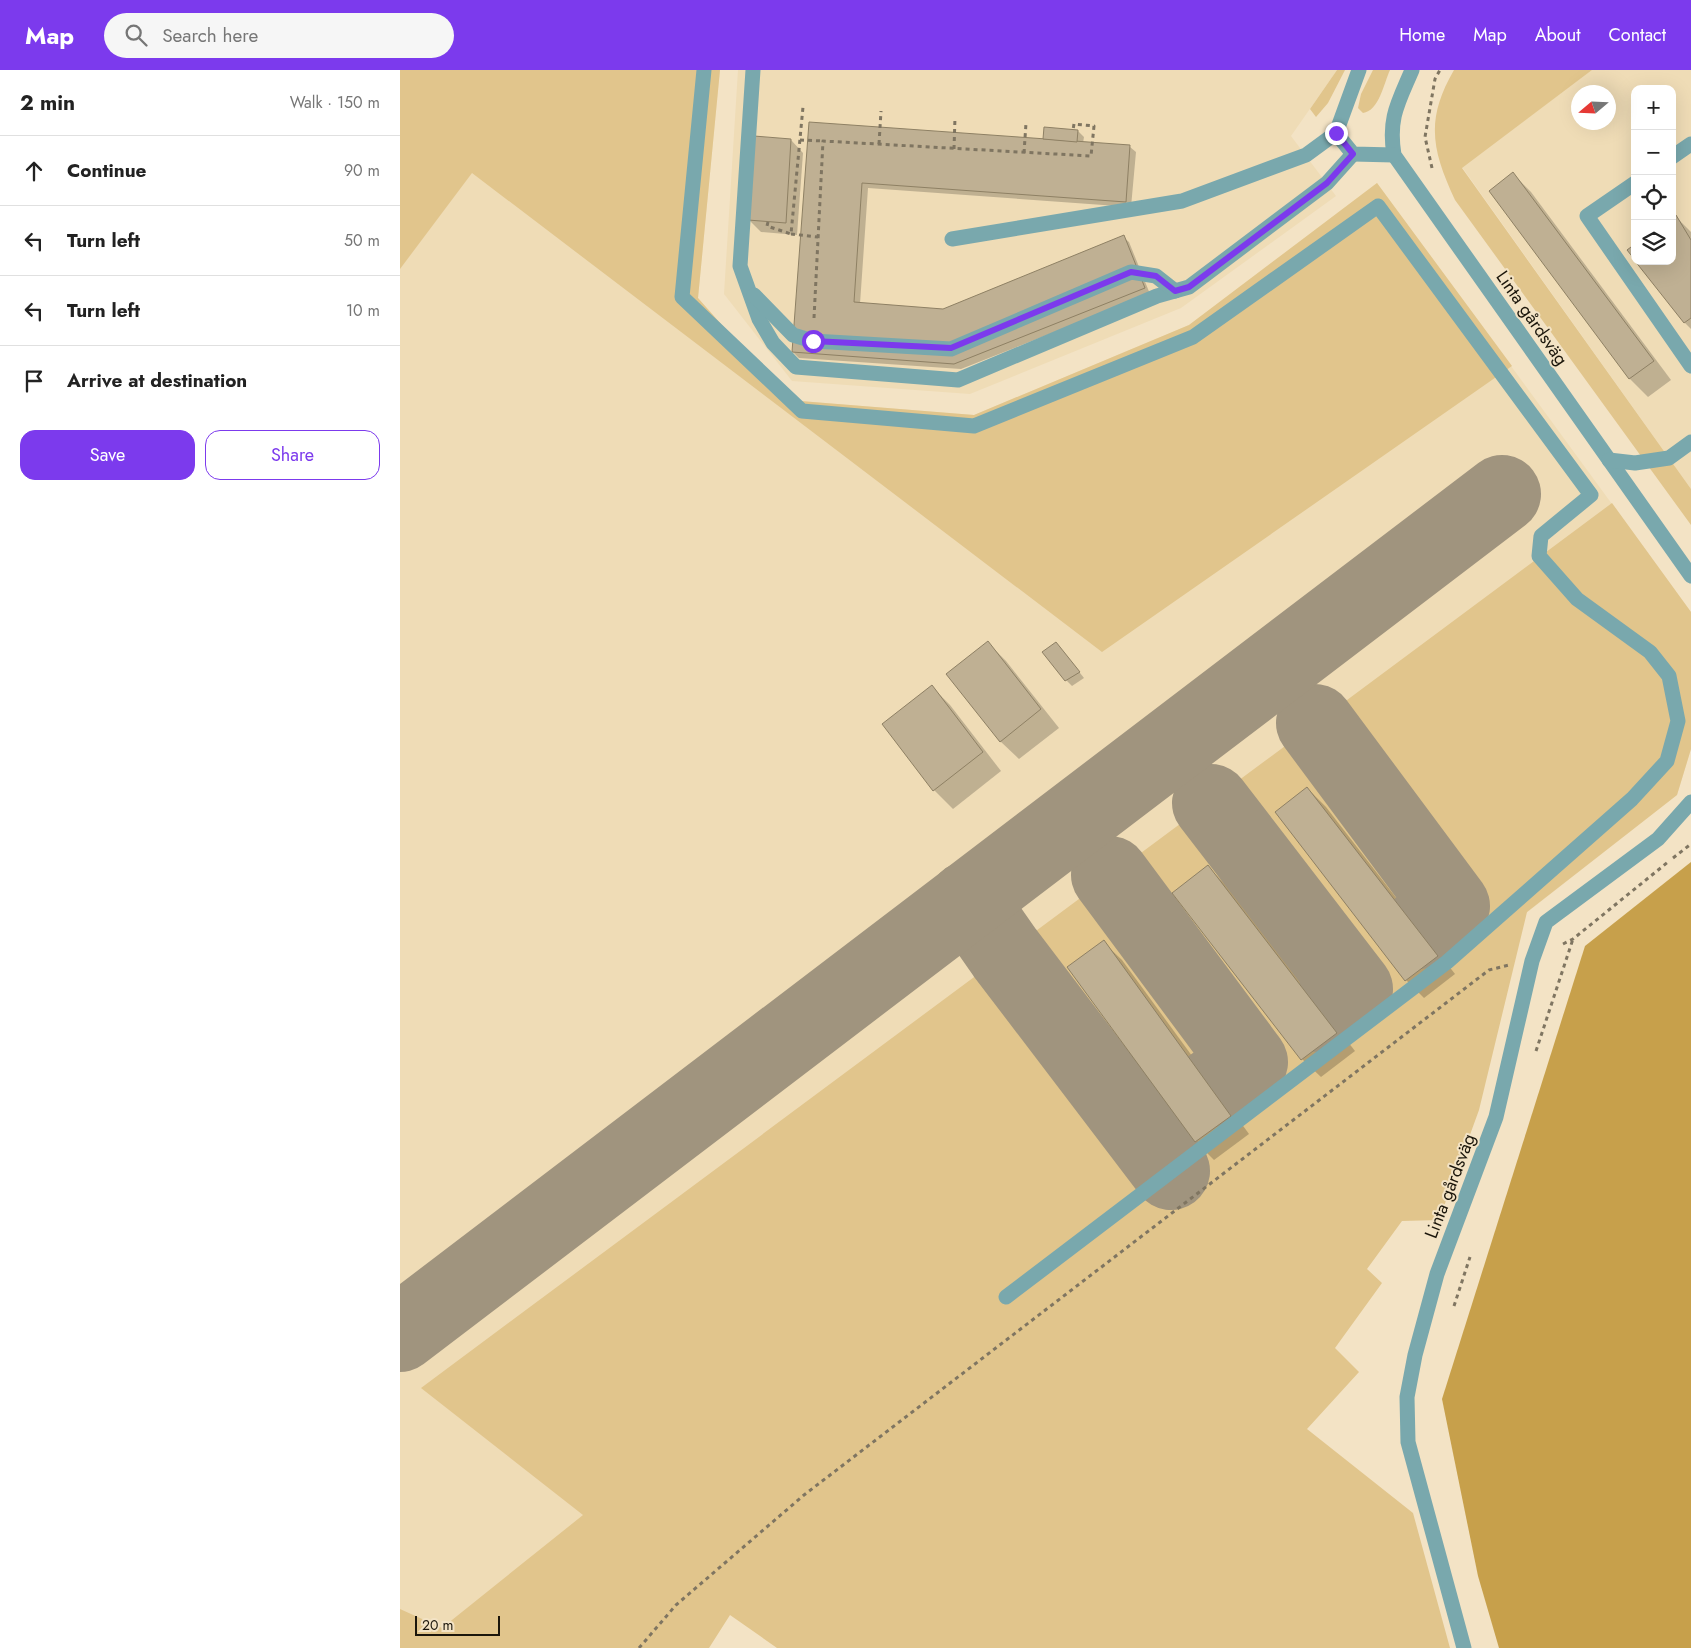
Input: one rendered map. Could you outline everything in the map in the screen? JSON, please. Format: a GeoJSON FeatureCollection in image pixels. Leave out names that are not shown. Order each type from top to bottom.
{"type":"FeatureCollection","features":[{"type":"Feature","properties":{"kind":"street"},"geometry":{"type":"LineString","coordinates":[[704,70],[682,297],[802,411],[974,426],[1193,337],[1378,206],[1591,495],[1540,536],[1539,556],[1577,599],[1650,652],[1669,676],[1678,721],[1667,761],[1632,799],[1447,962],[1006,1297]]}},
{"type":"Feature","properties":{"kind":"street"},"geometry":{"type":"LineString","coordinates":[[753,70],[740,266],[759,319],[773,343],[796,367],[958,380],[1156,296],[1189,287],[1327,183],[1353,154],[1394,155],[1392,141],[1393,115],[1412,70]]}},
{"type":"Feature","properties":{"kind":"street"},"geometry":{"type":"LineString","coordinates":[[952,239],[1182,201],[1306,155],[1336,133],[1359,70]]}},
{"type":"Feature","properties":{"kind":"street"},"geometry":{"type":"LineString","coordinates":[[1336,133],[1353,154]]}},
{"type":"Feature","properties":{"kind":"street"},"geometry":{"type":"LineString","coordinates":[[1676,154],[1691,144]]}},
{"type":"Feature","properties":{"kind":"street","name":"Linta gårdsväg"},"geometry":{"type":"LineString","coordinates":[[1394,155],[1691,576]]}},
{"type":"Feature","properties":{"kind":"street"},"geometry":{"type":"LineString","coordinates":[[1631,186],[1587,216],[1691,366]]}},
{"type":"Feature","properties":{"kind":"street"},"geometry":{"type":"LineString","coordinates":[[748,288],[793,335],[813,341],[951,348],[1131,272],[1156,276],[1175,291]]}},
{"type":"Feature","properties":{"kind":"street"},"geometry":{"type":"LineString","coordinates":[[1609,460],[1635,464],[1669,458],[1691,442]]}},
{"type":"Feature","properties":{"kind":"street","name":"Linta gårdsväg"},"geometry":{"type":"LineString","coordinates":[[1464,1648],[1408,1442],[1408,1397],[1415,1355],[1437,1274],[1496,1117],[1532,961],[1546,922],[1658,839],[1691,802]]}},
{"type":"Feature","properties":{"kind":"path"},"geometry":{"type":"LineString","coordinates":[[791,234],[803,107]]}},
{"type":"Feature","properties":{"kind":"path"},"geometry":{"type":"LineString","coordinates":[[879,144],[880,111]]}},
{"type":"Feature","properties":{"kind":"path"},"geometry":{"type":"LineString","coordinates":[[954,149],[955,117]]}},
{"type":"Feature","properties":{"kind":"path"},"geometry":{"type":"LineString","coordinates":[[1024,153],[1026,123]]}},
{"type":"Feature","properties":{"kind":"path"},"geometry":{"type":"LineString","coordinates":[[800,140],[1091,156],[1094,126],[1074,124],[1073,130]]}},
{"type":"Feature","properties":{"kind":"path"},"geometry":{"type":"LineString","coordinates":[[813,341],[823,141]]}},
{"type":"Feature","properties":{"kind":"path"},"geometry":{"type":"LineString","coordinates":[[768,222],[768,226],[791,234],[818,237]]}},
{"type":"Feature","properties":{"kind":"path"},"geometry":{"type":"LineString","coordinates":[[639,1648],[676,1605],[804,1495],[1489,970],[1532,961],[1573,939],[1691,844]]}},
{"type":"Feature","properties":{"kind":"path"},"geometry":{"type":"LineString","coordinates":[[1536,1052],[1573,939]]}},
{"type":"Feature","properties":{"kind":"path"},"geometry":{"type":"LineString","coordinates":[[1453,1308],[1471,1251]]}},
{"type":"Feature","properties":{"kind":"shaded area"},"geometry":{"type":"Polygon","coordinates":[[[400,70],[720,70],[698,298],[788,400],[974,415],[1189,325],[1377,183],[1691,612],[1691,749],[1677,795],[588,1648],[400,1648],[400,70]]]}},
{"type":"Feature","properties":{"kind":"shaded area"},"geometry":{"type":"Polygon","coordinates":[[[400,70],[720,70],[698,298],[788,400],[974,415],[1189,325],[1377,183],[1512,366],[1102,652],[472,173],[400,269],[400,70]]]}},
{"type":"Feature","properties":{"kind":"shaded area"},"geometry":{"type":"Polygon","coordinates":[[[738,70],[1337,70],[1291,136],[1336,196],[1181,308],[970,394],[792,381],[724,294],[738,70]]]}},
{"type":"Feature","properties":{"kind":"shaded area"},"geometry":{"type":"Polygon","coordinates":[[[1337,70],[1345,70],[1328,103],[1316,117],[1310,109],[1337,70]]]}},
{"type":"Feature","properties":{"kind":"shaded area"},"geometry":{"type":"Polygon","coordinates":[[[1373,70],[1390,70],[1377,102],[1369,111],[1363,113],[1358,108],[1361,94],[1373,70]]]}},
{"type":"Feature","properties":{"kind":"shaded area"},"geometry":{"type":"Polygon","coordinates":[[[1454,70],[1592,70],[1462,168],[1691,489],[1691,525],[1455,200],[1441,166],[1435,135],[1439,104],[1454,70]]]}},
{"type":"Feature","properties":{"kind":"shaded area"},"geometry":{"type":"Polygon","coordinates":[[[1592,70],[1691,70],[1691,489],[1462,167],[1571,86],[1571,130],[1616,130],[1616,85],[1572,85],[1592,70]]]}},
{"type":"Feature","properties":{"kind":"shaded area"},"geometry":{"type":"Polygon","coordinates":[[[1612,503],[1691,612],[1691,749],[1677,795],[1527,912],[1479,1110],[1439,1220],[1402,1221],[1367,1269],[1382,1283],[1335,1348],[1359,1372],[1307,1429],[1413,1513],[1450,1648],[777,1648],[730,1615],[709,1648],[400,1648],[400,1609],[442,1628],[583,1515],[421,1388],[1612,503]]]}},
{"type":"Feature","properties":{"kind":"shaded area"},"geometry":{"type":"Polygon","coordinates":[[[1691,862],[1691,1648],[1499,1648],[1478,1576],[1442,1399],[1585,946],[1691,862]]]}},
{"type":"Feature","properties":{"kind":"building"},"geometry":{"type":"Polygon","coordinates":[[[809,122],[1130,145],[1126,202],[862,183],[854,302],[943,309],[1124,235],[1145,288],[954,364],[792,352],[809,122]]]}},
{"type":"Feature","properties":{"kind":"building"},"geometry":{"type":"Polygon","coordinates":[[[1044,127],[1078,130],[1077,142],[1043,139],[1044,127]]]}},
{"type":"Feature","properties":{"kind":"building"},"geometry":{"type":"Polygon","coordinates":[[[754,136],[791,139],[786,223],[748,220],[754,136]]]}},
{"type":"Feature","properties":{"kind":"building"},"geometry":{"type":"Polygon","coordinates":[[[1513,172],[1654,361],[1629,379],[1489,191],[1513,172]]]}},
{"type":"Feature","properties":{"kind":"building"},"geometry":{"type":"Polygon","coordinates":[[[1676,215],[1691,240],[1691,318],[1684,323],[1638,265],[1676,265],[1676,215]]]}},
{"type":"Feature","properties":{"kind":"building"},"geometry":{"type":"Polygon","coordinates":[[[1631,247],[1631,255],[1627,250],[1631,247]]]}},
{"type":"Feature","properties":{"kind":"building"},"geometry":{"type":"Polygon","coordinates":[[[988,641],[1041,709],[1000,742],[946,674],[988,641]]]}},
{"type":"Feature","properties":{"kind":"building"},"geometry":{"type":"Polygon","coordinates":[[[1056,642],[1080,672],[1065,681],[1042,652],[1056,642]]]}},
{"type":"Feature","properties":{"kind":"building"},"geometry":{"type":"Polygon","coordinates":[[[932,685],[983,752],[933,791],[882,724],[932,685]]]}},
{"type":"Feature","properties":{"kind":"building"},"geometry":{"type":"Polygon","coordinates":[[[1307,787],[1438,956],[1405,981],[1275,812],[1307,787]]]}},
{"type":"Feature","properties":{"kind":"building"},"geometry":{"type":"Polygon","coordinates":[[[1208,865],[1337,1033],[1301,1060],[1172,893],[1208,865]]]}},
{"type":"Feature","properties":{"kind":"building"},"geometry":{"type":"Polygon","coordinates":[[[1104,940],[1231,1116],[1195,1142],[1067,967],[1104,940]]]}},
{"type":"Feature","properties":{"kind":"taxiway"},"geometry":{"type":"LineString","coordinates":[[400,1333],[1502,494]]}},
{"type":"Feature","properties":{"kind":"taxiway"},"geometry":{"type":"LineString","coordinates":[[1315,723],[1451,906],[1418,930]]}},
{"type":"Feature","properties":{"kind":"taxiway"},"geometry":{"type":"LineString","coordinates":[[1211,803],[1354,989],[1323,1014]]}},
{"type":"Feature","properties":{"kind":"taxiway"},"geometry":{"type":"LineString","coordinates":[[1110,875],[1249,1062],[1211,1088]]}},
{"type":"Feature","properties":{"kind":"taxiway"},"geometry":{"type":"LineString","coordinates":[[968,900],[1005,953],[1171,1171]]}},
{"type":"Feature","properties":{"kind":"route"},"geometry":{"type":"LineString","coordinates":[[813,341],[951,348],[1131,272],[1156,276],[1175,291],[1189,287],[1327,183],[1353,154],[1336,133]]}}]}
